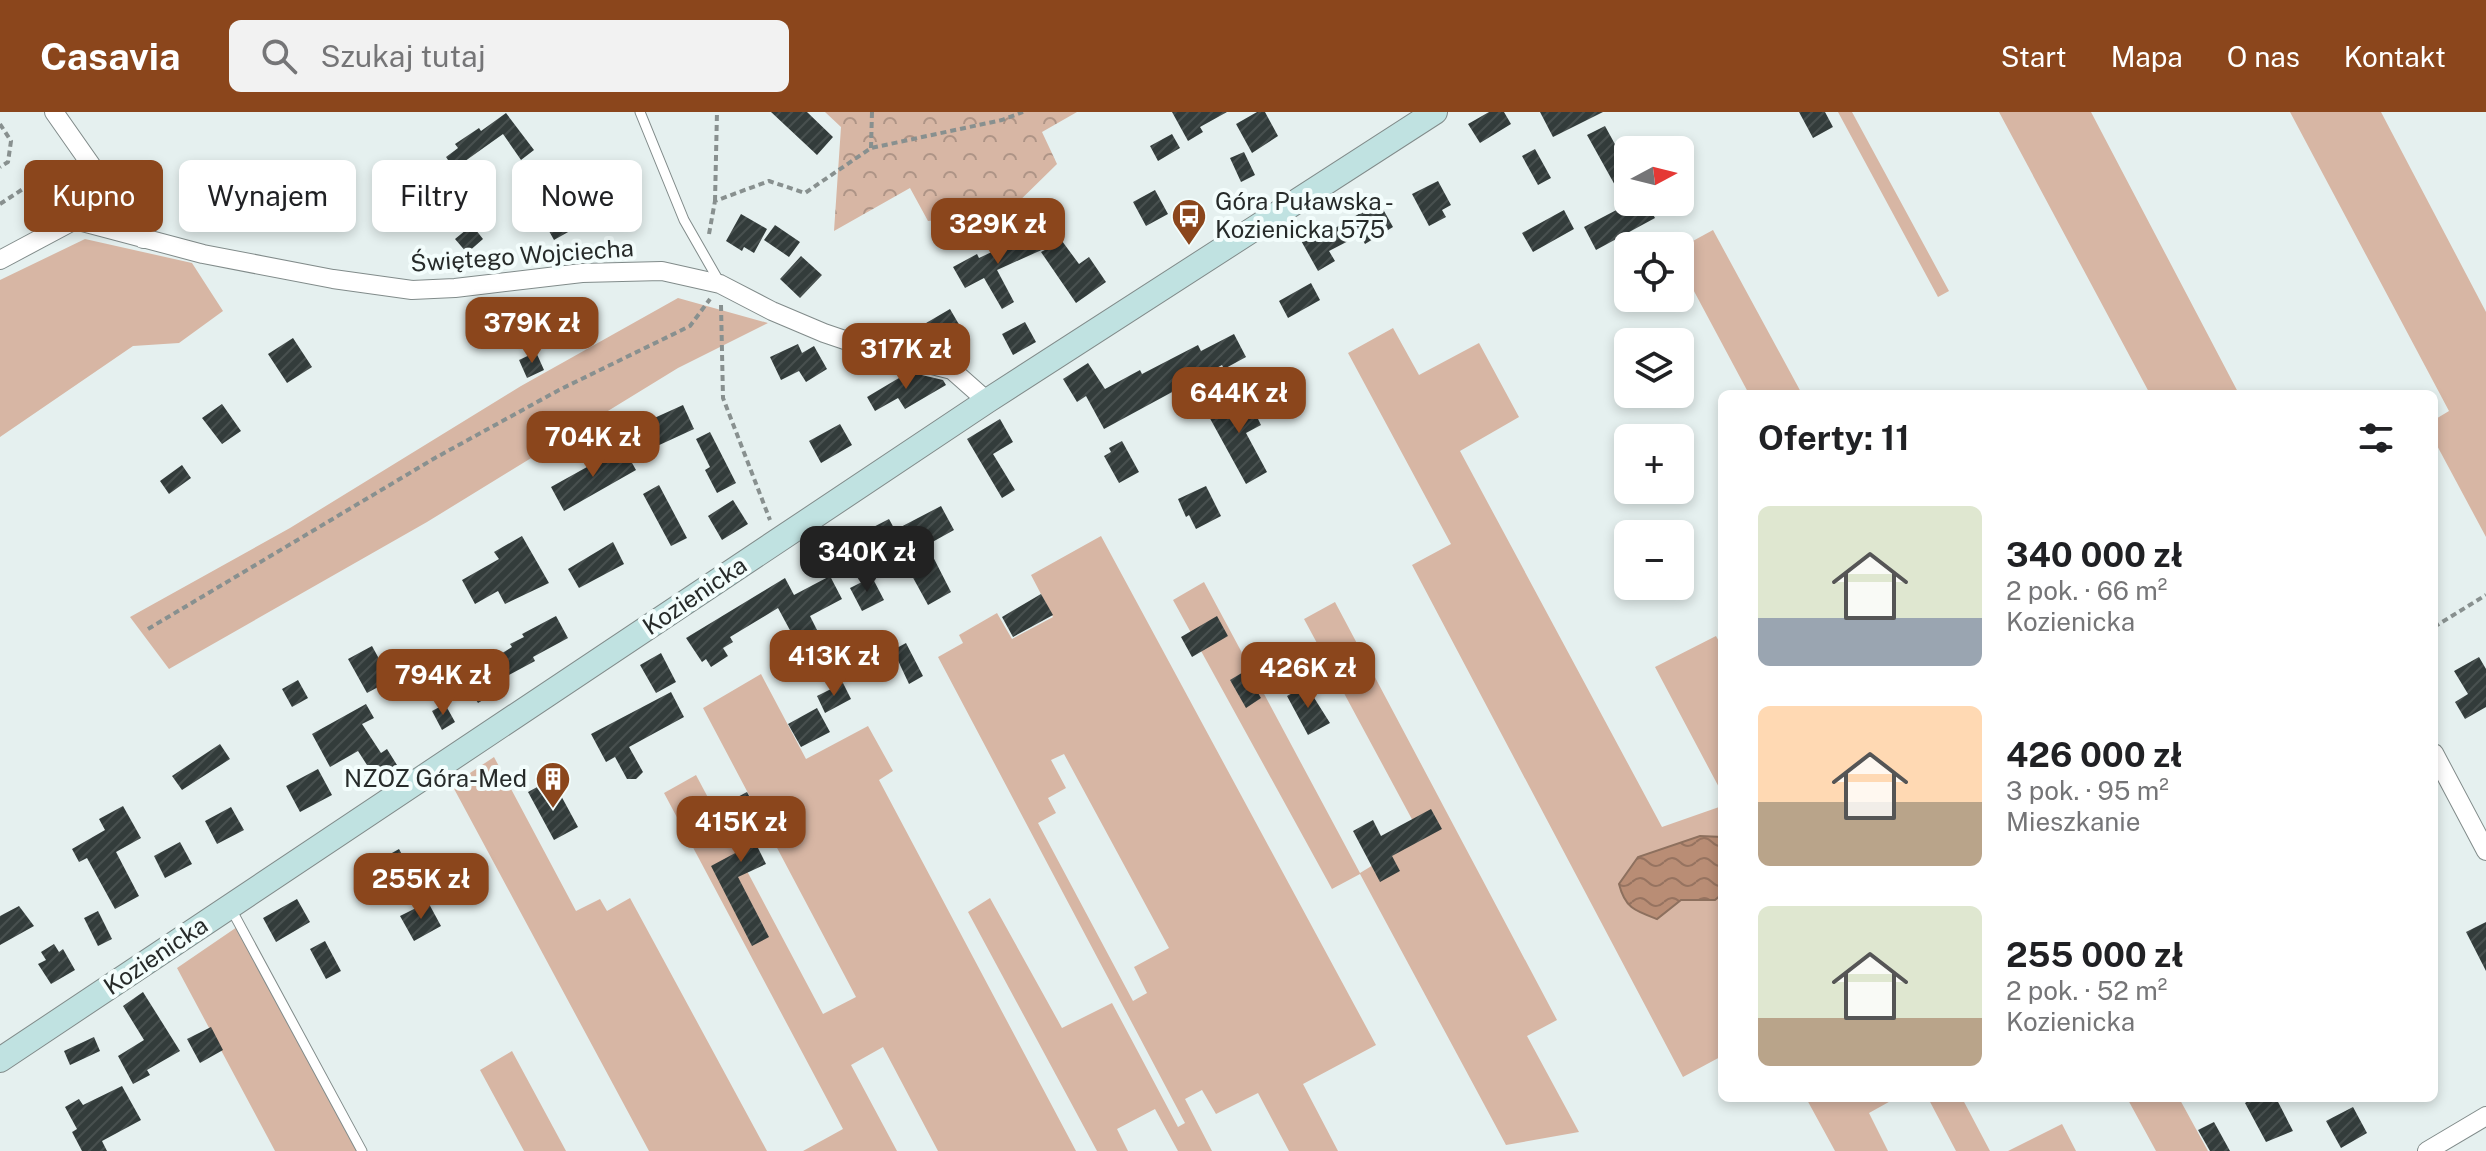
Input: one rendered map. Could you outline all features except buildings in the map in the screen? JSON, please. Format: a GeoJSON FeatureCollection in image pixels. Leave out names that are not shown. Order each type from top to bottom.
{"type":"FeatureCollection","features":[{"type":"Feature","properties":{"kind":"main road","name":"Kozienicka"},"geometry":{"type":"LineString","coordinates":[[0,1060],[987,401],[1435,112]]}},
{"type":"Feature","properties":{"kind":"street"},"geometry":{"type":"LineString","coordinates":[[54,112],[88,160]]}},
{"type":"Feature","properties":{"kind":"street"},"geometry":{"type":"LineString","coordinates":[[0,260],[52,232]]}},
{"type":"Feature","properties":{"kind":"street","name":"Świętego Wojciecha"},"geometry":{"type":"LineString","coordinates":[[118,232],[333,279],[412,290],[582,273],[662,271],[720,284],[824,333],[880,352],[952,370],[987,401]]}},
{"type":"Feature","properties":{"kind":"street"},"geometry":{"type":"LineString","coordinates":[[138,232],[143,239]]}},
{"type":"Feature","properties":{"kind":"street"},"geometry":{"type":"LineString","coordinates":[[2438,761],[2486,851]]}},
{"type":"Feature","properties":{"kind":"street"},"geometry":{"type":"LineString","coordinates":[[2427,1151],[2486,1116]]}},
{"type":"Feature","properties":{"kind":"lane"},"geometry":{"type":"LineString","coordinates":[[640,112],[684,220],[720,284]]}},
{"type":"Feature","properties":{"kind":"lane"},"geometry":{"type":"LineString","coordinates":[[230,907],[362,1151]]}},
{"type":"Feature","properties":{"kind":"path"},"geometry":{"type":"LineString","coordinates":[[706,256],[715,201],[717,112]]}},
{"type":"Feature","properties":{"kind":"path"},"geometry":{"type":"LineString","coordinates":[[871,148],[872,112]]}},
{"type":"Feature","properties":{"kind":"path"},"geometry":{"type":"LineString","coordinates":[[715,201],[769,181],[805,193],[871,148],[1002,120],[1023,112]]}},
{"type":"Feature","properties":{"kind":"path"},"geometry":{"type":"LineString","coordinates":[[0,124],[11,141],[8,162],[0,167]]}},
{"type":"Feature","properties":{"kind":"path"},"geometry":{"type":"LineString","coordinates":[[1,202],[24,188]]}},
{"type":"Feature","properties":{"kind":"path"},"geometry":{"type":"LineString","coordinates":[[720,284],[723,398],[779,540]]}},
{"type":"Feature","properties":{"kind":"path"},"geometry":{"type":"LineString","coordinates":[[148,629],[435,458],[559,390],[690,326],[720,284]]}},
{"type":"Feature","properties":{"kind":"path"},"geometry":{"type":"LineString","coordinates":[[2438,625],[2486,595]]}},
{"type":"Feature","properties":{"kind":"green space"},"geometry":{"type":"Polygon","coordinates":[[[825,112],[1077,112],[1042,132],[1057,164],[1005,215],[928,221],[910,188],[834,231],[841,127],[825,112]]]}},
{"type":"Feature","properties":{"kind":"green space"},"geometry":{"type":"Polygon","coordinates":[[[1838,112],[1852,112],[1949,291],[1938,297],[1838,112]]]}},
{"type":"Feature","properties":{"kind":"green space"},"geometry":{"type":"Polygon","coordinates":[[[1999,112],[2091,112],[2237,390],[2148,390],[1999,112]]]}},
{"type":"Feature","properties":{"kind":"green space"},"geometry":{"type":"Polygon","coordinates":[[[2290,112],[2381,112],[2486,312],[2486,537],[2438,447],[2438,418],[2449,411],[2290,112]]]}},
{"type":"Feature","properties":{"kind":"green space"},"geometry":{"type":"Polygon","coordinates":[[[1713,230],[1800,390],[1747,390],[1694,291],[1694,240],[1713,230]]]}},
{"type":"Feature","properties":{"kind":"green space"},"geometry":{"type":"Polygon","coordinates":[[[85,239],[192,263],[223,311],[179,343],[133,346],[0,437],[0,280],[85,239]]]}},
{"type":"Feature","properties":{"kind":"green space"},"geometry":{"type":"Polygon","coordinates":[[[678,298],[768,323],[678,368],[427,522],[169,669],[130,617],[290,528],[521,386],[678,298]]]}},
{"type":"Feature","properties":{"kind":"green space"},"geometry":{"type":"Polygon","coordinates":[[[1393,328],[1419,375],[1479,343],[1519,417],[1460,451],[1662,827],[1718,807],[1718,1058],[1683,1077],[1412,565],[1451,544],[1348,353],[1393,328]]]}},
{"type":"Feature","properties":{"kind":"green space"},"geometry":{"type":"Polygon","coordinates":[[[1101,536],[1376,1045],[1303,1084],[1338,1151],[1289,1151],[1258,1093],[1216,1114],[1202,1090],[1185,1099],[1212,1151],[1178,1151],[1155,1109],[1117,1129],[1128,1151],[1097,1151],[968,912],[990,898],[1062,1028],[1112,1003],[1178,1127],[1185,1123],[938,657],[963,643],[959,635],[997,613],[1012,639],[1053,617],[1031,575],[1101,536]],[[1064,754],[1051,760],[1066,788],[1048,798],[1056,813],[1038,823],[1133,1001],[1147,993],[1134,967],[1169,948],[1064,754]]]}},
{"type":"Feature","properties":{"kind":"green space"},"geometry":{"type":"Polygon","coordinates":[[[1204,582],[1360,873],[1421,836],[1304,619],[1335,602],[1557,1020],[1527,1036],[1579,1132],[1506,1145],[1360,874],[1332,889],[1173,600],[1204,582]]]}},
{"type":"Feature","properties":{"kind":"green space"},"geometry":{"type":"Polygon","coordinates":[[[1716,636],[1718,640],[1718,785],[1655,667],[1716,636]]]}},
{"type":"Feature","properties":{"kind":"green space"},"geometry":{"type":"Polygon","coordinates":[[[761,674],[806,759],[868,726],[893,771],[879,780],[1076,1151],[938,1151],[883,1047],[851,1065],[897,1151],[803,1151],[843,1129],[664,793],[696,775],[823,1014],[856,997],[703,708],[761,674]]]}},
{"type":"Feature","properties":{"kind":"green space"},"geometry":{"type":"Polygon","coordinates":[[[494,757],[576,911],[600,899],[607,911],[630,898],[767,1151],[649,1151],[452,785],[494,757]]]}},
{"type":"Feature","properties":{"kind":"green space"},"geometry":{"type":"Polygon","coordinates":[[[237,927],[357,1151],[275,1151],[177,968],[237,927]]]}},
{"type":"Feature","properties":{"kind":"green space"},"geometry":{"type":"Polygon","coordinates":[[[512,1051],[566,1151],[524,1151],[480,1070],[512,1051]]]}},
{"type":"Feature","properties":{"kind":"green space"},"geometry":{"type":"Polygon","coordinates":[[[1808,1102],[1889,1102],[1869,1113],[1888,1151],[1835,1151],[1808,1102]]]}},
{"type":"Feature","properties":{"kind":"green space"},"geometry":{"type":"Polygon","coordinates":[[[1930,1102],[1964,1102],[1990,1151],[1956,1151],[1930,1102]]]}},
{"type":"Feature","properties":{"kind":"green space"},"geometry":{"type":"Polygon","coordinates":[[[2129,1102],[2181,1102],[2208,1151],[2156,1151],[2129,1102]]]}},
{"type":"Feature","properties":{"kind":"green space"},"geometry":{"type":"Polygon","coordinates":[[[2062,1124],[2076,1151],[2008,1151],[2062,1124]]]}},
{"type":"Feature","properties":{"kind":"water"},"geometry":{"type":"Polygon","coordinates":[[[1700,836],[1718,837],[1718,897],[1681,900],[1657,919],[1637,911],[1628,904],[1619,884],[1638,857],[1700,836]]]}},
{"type":"Feature","properties":{"kind":"place","name":"Góra Puławska - Kozienicka 575"},"geometry":{"type":"Point","coordinates":[1189,247]}},
{"type":"Feature","properties":{"kind":"place","name":"NZOZ Góra-Med"},"geometry":{"type":"Point","coordinates":[553,810]}}]}
